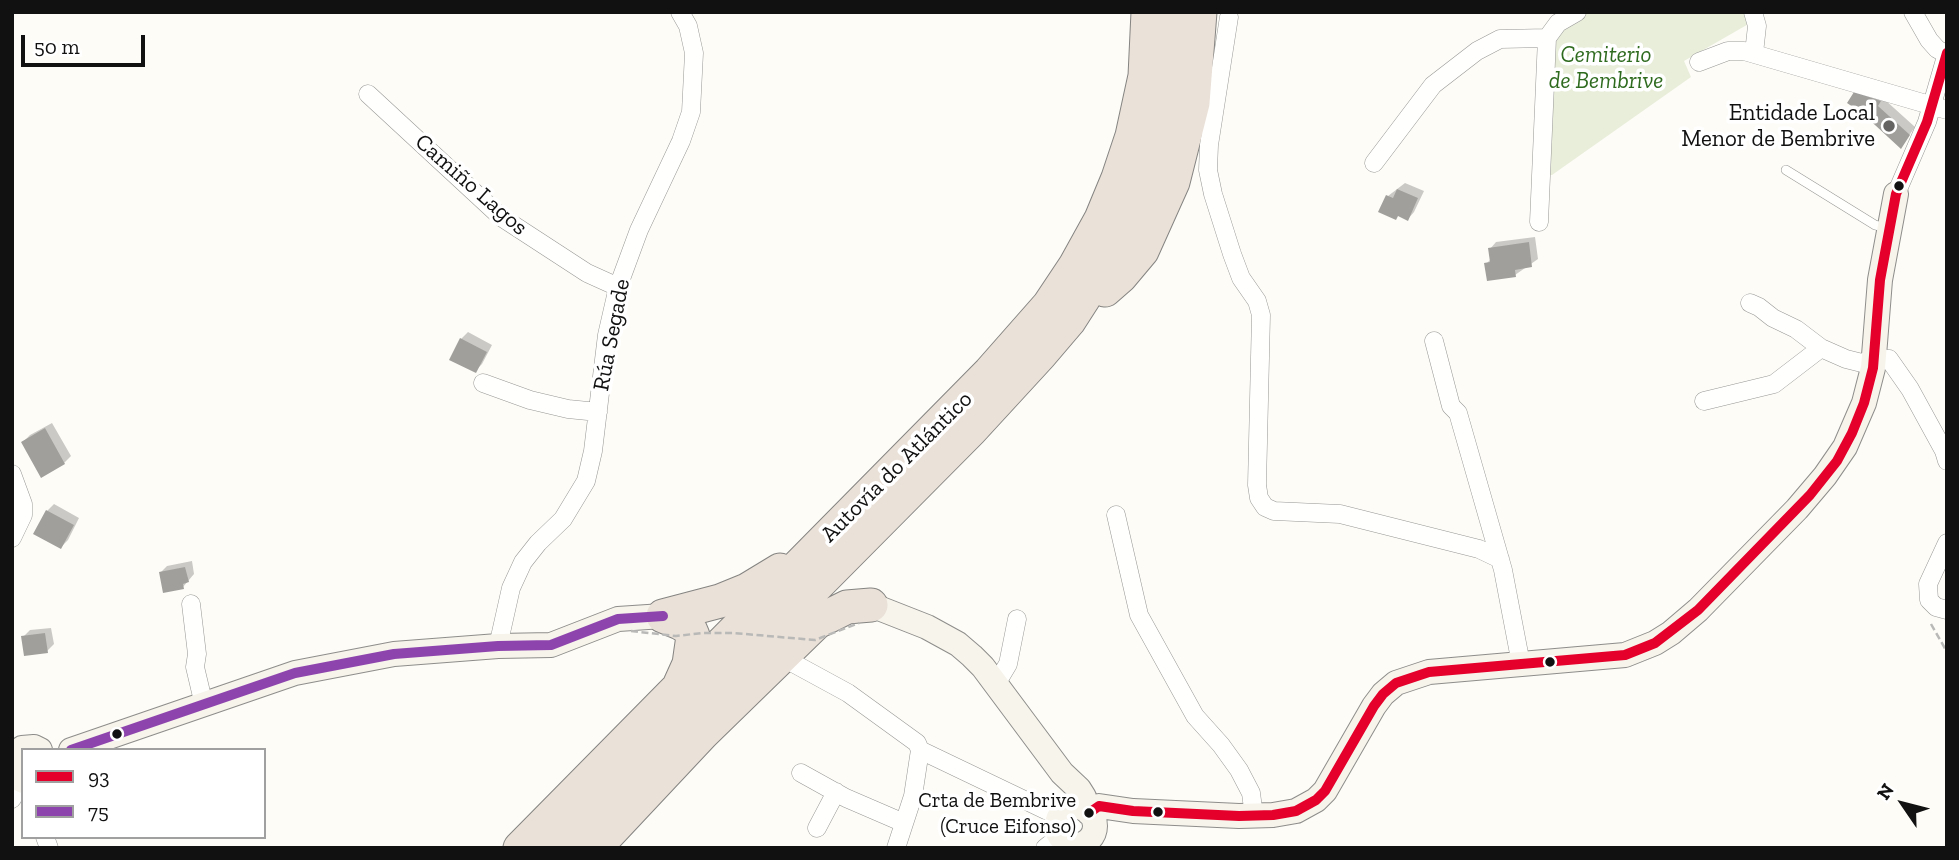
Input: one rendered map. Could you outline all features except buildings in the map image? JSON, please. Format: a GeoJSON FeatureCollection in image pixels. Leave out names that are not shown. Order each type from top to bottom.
{"type":"FeatureCollection","features":[{"type":"Feature","properties":{"kind":"highway","name":"Autovía do Atlántico"},"geometry":{"type":"LineString","coordinates":[[520,848],[1021,339],[1075,266],[1101,219],[1132,136],[1145,76],[1148,12]]}},
{"type":"Feature","properties":{"kind":"highway","name":"Autovía do Atlántico"},"geometry":{"type":"LineString","coordinates":[[556,848],[971,430],[1069,321],[1114,251],[1157,145],[1177,12]]}},
{"type":"Feature","properties":{"kind":"highway"},"geometry":{"type":"LineString","coordinates":[[1069,321],[1121,276],[1142,251],[1155,227],[1173,182],[1214,15]]}},
{"type":"Feature","properties":{"kind":"highway"},"geometry":{"type":"LineString","coordinates":[[663,616],[701,607],[747,590],[816,550]]}},
{"type":"Feature","properties":{"kind":"highway"},"geometry":{"type":"LineString","coordinates":[[595,848],[702,734],[817,622],[847,607],[865,614]]}},
{"type":"Feature","properties":{"kind":"highway"},"geometry":{"type":"LineString","coordinates":[[663,616],[690,629],[693,636],[689,664],[676,692]]}},
{"type":"Feature","properties":{"kind":"street","name":"Rúa Segade"},"geometry":{"type":"LineString","coordinates":[[498,646],[511,588],[523,562],[563,519],[586,481],[593,451],[607,335],[618,288],[639,230],[681,141],[691,112],[694,53],[688,26],[680,12]]}},
{"type":"Feature","properties":{"kind":"street"},"geometry":{"type":"LineString","coordinates":[[1539,222],[1547,38],[1558,23],[1577,12]]}},
{"type":"Feature","properties":{"kind":"street"},"geometry":{"type":"LineString","coordinates":[[1753,12],[1757,26],[1755,53]]}},
{"type":"Feature","properties":{"kind":"street"},"geometry":{"type":"LineString","coordinates":[[920,750],[1075,828],[1133,811],[1254,816],[1285,814],[1308,806],[1316,800],[1338,772],[1374,706],[1396,683],[1429,673],[1625,654],[1656,643],[1680,625],[1760,548],[1825,476],[1852,433],[1869,387],[1874,358],[1877,304],[1896,194],[1923,134],[1939,108],[1946,53],[1929,40],[1913,12]]}},
{"type":"Feature","properties":{"kind":"street"},"geometry":{"type":"LineString","coordinates":[[1214,15],[1209,170],[1213,194],[1232,254],[1241,278],[1257,301],[1261,315],[1257,485],[1259,498],[1265,507],[1274,511],[1340,514],[1479,549],[1500,559]]}},
{"type":"Feature","properties":{"kind":"street"},"geometry":{"type":"LineString","coordinates":[[1374,163],[1433,85],[1477,51],[1500,39],[1547,38]]}},
{"type":"Feature","properties":{"kind":"street"},"geometry":{"type":"LineString","coordinates":[[1699,62],[1728,51],[1755,53],[1939,108]]}},
{"type":"Feature","properties":{"kind":"street","name":"Camiño Lagos"},"geometry":{"type":"LineString","coordinates":[[368,94],[501,217],[587,273],[618,288]]}},
{"type":"Feature","properties":{"kind":"street"},"geometry":{"type":"LineString","coordinates":[[1750,303],[1796,329],[1821,348],[1856,363],[1885,357],[1894,363],[1947,461]]}},
{"type":"Feature","properties":{"kind":"street"},"geometry":{"type":"LineString","coordinates":[[1434,341],[1451,405],[1458,413],[1500,559],[1521,664]]}},
{"type":"Feature","properties":{"kind":"street"},"geometry":{"type":"LineString","coordinates":[[1704,401],[1774,384],[1821,348]]}},
{"type":"Feature","properties":{"kind":"street"},"geometry":{"type":"LineString","coordinates":[[483,383],[530,400],[568,409],[598,412]]}},
{"type":"Feature","properties":{"kind":"street"},"geometry":{"type":"LineString","coordinates":[[12,474],[23,504],[23,515],[12,538]]}},
{"type":"Feature","properties":{"kind":"street"},"geometry":{"type":"LineString","coordinates":[[1116,515],[1139,615],[1195,716],[1239,770],[1251,793],[1254,816]]}},
{"type":"Feature","properties":{"kind":"street"},"geometry":{"type":"LineString","coordinates":[[1947,543],[1928,584],[1929,600],[1936,607],[1947,610]]}},
{"type":"Feature","properties":{"kind":"street"},"geometry":{"type":"LineString","coordinates":[[191,604],[197,654],[195,667],[204,705]]}},
{"type":"Feature","properties":{"kind":"street"},"geometry":{"type":"LineString","coordinates":[[865,614],[911,620],[943,635],[972,656],[1062,773],[1075,828]]}},
{"type":"Feature","properties":{"kind":"street"},"geometry":{"type":"LineString","coordinates":[[77,748],[295,673],[394,654],[551,645],[618,619],[663,616]]}},
{"type":"Feature","properties":{"kind":"street"},"geometry":{"type":"LineString","coordinates":[[996,684],[1008,664],[1017,619]]}},
{"type":"Feature","properties":{"kind":"street"},"geometry":{"type":"LineString","coordinates":[[780,656],[848,693],[917,743],[920,750],[913,796],[896,848]]}},
{"type":"Feature","properties":{"kind":"street"},"geometry":{"type":"LineString","coordinates":[[13,761],[21,779]]}},
{"type":"Feature","properties":{"kind":"street"},"geometry":{"type":"LineString","coordinates":[[801,773],[904,823]]}},
{"type":"Feature","properties":{"kind":"street"},"geometry":{"type":"LineString","coordinates":[[12,799],[21,783]]}},
{"type":"Feature","properties":{"kind":"street"},"geometry":{"type":"LineString","coordinates":[[817,828],[836,792]]}},
{"type":"Feature","properties":{"kind":"lane"},"geometry":{"type":"LineString","coordinates":[[1786,170],[1875,225],[1888,229]]}},
{"type":"Feature","properties":{"kind":"path"},"geometry":{"type":"LineString","coordinates":[[1929,600],[1927,613],[1936,636],[1947,652]]}},
{"type":"Feature","properties":{"kind":"path"},"geometry":{"type":"LineString","coordinates":[[631,631],[676,636],[702,633],[815,640],[865,614]]}},
{"type":"Feature","properties":{"kind":"green space","name":"Cemiterio de Bembrive"},"geometry":{"type":"Polygon","coordinates":[[[1590,12],[1747,12],[1752,22],[1684,61],[1691,77],[1552,175],[1546,175],[1551,45],[1563,27],[1590,12]]]}},
{"type":"Feature","properties":{"kind":"transit line","name":"93"},"geometry":{"type":"LineString","coordinates":[[1089,813],[1099,806],[1133,811],[1239,816],[1296,811],[1316,800],[1325,791],[1374,706],[1396,683],[1429,672],[1625,655],[1655,643],[1698,610],[1810,495],[1837,461],[1852,433],[1864,403],[1873,368],[1880,280],[1896,194],[1927,122],[1947,53]]}},
{"type":"Feature","properties":{"kind":"transit line","name":"75"},"geometry":{"type":"LineString","coordinates":[[77,748],[295,673],[394,654],[551,645],[618,619],[663,616]]}},
{"type":"Feature","properties":{"kind":"place","name":"Entidade Local Menor de Bembrive"},"geometry":{"type":"Point","coordinates":[1889,126]}},
{"type":"Feature","properties":{"kind":"place","name":"Crta de Bembrive (Cruce Eifonso)"},"geometry":{"type":"Point","coordinates":[1089,813]}}]}
